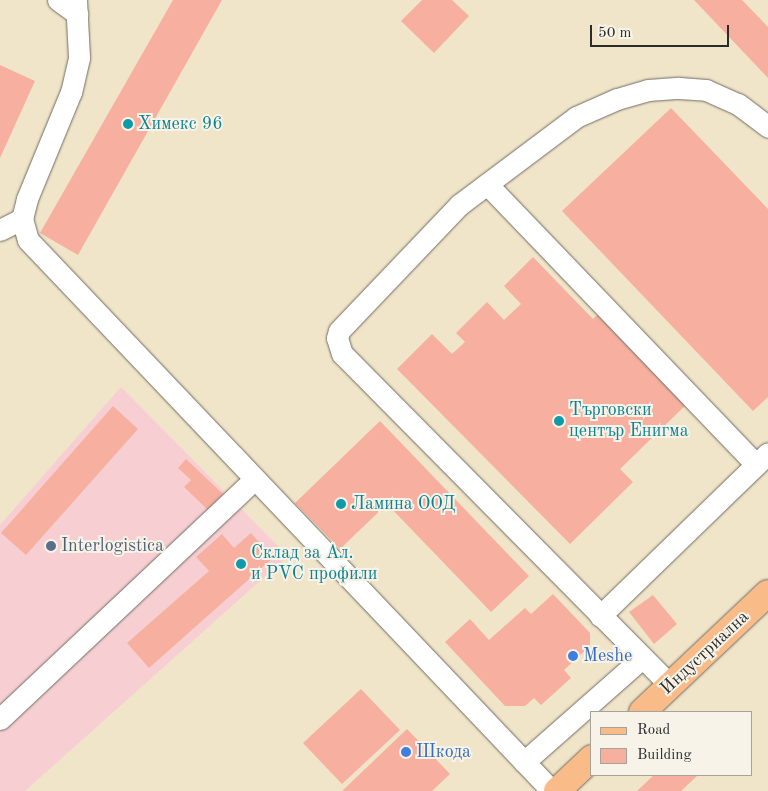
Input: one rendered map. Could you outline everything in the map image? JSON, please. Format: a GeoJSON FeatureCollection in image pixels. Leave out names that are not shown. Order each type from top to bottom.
{"type":"FeatureCollection","features":[{"type":"Feature","properties":{"kind":"main road","name":"Индустриална"},"geometry":{"type":"LineString","coordinates":[[643,711],[768,594]]}},
{"type":"Feature","properties":{"kind":"main road"},"geometry":{"type":"LineString","coordinates":[[557,791],[590,760]]}},
{"type":"Feature","properties":{"kind":"street"},"geometry":{"type":"LineString","coordinates":[[58,0],[77,7],[79,58],[71,92],[27,199],[22,219],[28,240],[552,791]]}},
{"type":"Feature","properties":{"kind":"street"},"geometry":{"type":"LineString","coordinates":[[671,686],[342,354],[338,346],[339,331],[459,205],[576,117],[616,99],[648,90],[706,90],[738,104],[768,127]]}},
{"type":"Feature","properties":{"kind":"street"},"geometry":{"type":"LineString","coordinates":[[487,184],[762,459],[600,616]]}},
{"type":"Feature","properties":{"kind":"street"},"geometry":{"type":"LineString","coordinates":[[0,230],[22,219]]}},
{"type":"Feature","properties":{"kind":"street"},"geometry":{"type":"LineString","coordinates":[[0,719],[255,479]]}},
{"type":"Feature","properties":{"kind":"street"},"geometry":{"type":"LineString","coordinates":[[524,762],[642,658]]}},
{"type":"Feature","properties":{"kind":"shaded area"},"geometry":{"type":"Polygon","coordinates":[[[121,387],[288,556],[25,791],[0,791],[0,525],[121,387]]]}},
{"type":"Feature","properties":{"kind":"building"},"geometry":{"type":"Polygon","coordinates":[[[173,0],[222,0],[78,255],[40,233],[173,0]]]}},
{"type":"Feature","properties":{"kind":"building"},"geometry":{"type":"Polygon","coordinates":[[[422,0],[452,0],[469,16],[434,53],[401,21],[422,0]]]}},
{"type":"Feature","properties":{"kind":"building"},"geometry":{"type":"Polygon","coordinates":[[[694,0],[742,0],[768,27],[768,78],[694,0]]]}},
{"type":"Feature","properties":{"kind":"building"},"geometry":{"type":"Polygon","coordinates":[[[0,65],[35,81],[0,158],[0,65]]]}},
{"type":"Feature","properties":{"kind":"building"},"geometry":{"type":"Polygon","coordinates":[[[671,108],[768,209],[768,397],[753,411],[562,211],[671,108]]]}},
{"type":"Feature","properties":{"kind":"building","name":"Търговски център Енигма"},"geometry":{"type":"Polygon","coordinates":[[[533,257],[593,319],[602,310],[691,400],[620,469],[633,482],[570,544],[397,369],[432,334],[452,354],[465,342],[456,333],[487,302],[504,320],[521,304],[504,286],[533,257]]]}},
{"type":"Feature","properties":{"kind":"building"},"geometry":{"type":"Polygon","coordinates":[[[113,406],[138,429],[26,555],[1,533],[113,406]]]}},
{"type":"Feature","properties":{"kind":"building"},"geometry":{"type":"Polygon","coordinates":[[[380,421],[529,576],[491,612],[387,504],[340,549],[295,503],[380,421]]]}},
{"type":"Feature","properties":{"kind":"building"},"geometry":{"type":"Polygon","coordinates":[[[186,459],[223,494],[208,510],[184,487],[191,480],[178,468],[186,459]]]}},
{"type":"Feature","properties":{"kind":"building"},"geometry":{"type":"Polygon","coordinates":[[[251,533],[273,558],[149,668],[127,643],[209,571],[196,557],[222,534],[234,548],[251,533]]]}},
{"type":"Feature","properties":{"kind":"building"},"geometry":{"type":"Polygon","coordinates":[[[553,594],[590,633],[590,646],[564,670],[571,678],[541,705],[534,698],[525,706],[505,706],[445,642],[470,619],[489,640],[525,608],[531,614],[553,594]]]}},
{"type":"Feature","properties":{"kind":"building"},"geometry":{"type":"Polygon","coordinates":[[[653,595],[677,624],[654,644],[629,612],[653,595]]]}},
{"type":"Feature","properties":{"kind":"building"},"geometry":{"type":"Polygon","coordinates":[[[361,689],[400,730],[342,784],[303,743],[361,689]]]}},
{"type":"Feature","properties":{"kind":"building","name":"Шкода"},"geometry":{"type":"Polygon","coordinates":[[[407,729],[450,774],[432,791],[342,791],[407,729]]]}},
{"type":"Feature","properties":{"kind":"building"},"geometry":{"type":"Polygon","coordinates":[[[653,776],[697,776],[681,791],[637,791],[653,776]]]}},
{"type":"Feature","properties":{"kind":"place","name":"Химекс 96"},"geometry":{"type":"Point","coordinates":[128,124]}},
{"type":"Feature","properties":{"kind":"place","name":"Търговски център Енигма"},"geometry":{"type":"Point","coordinates":[559,421]}},
{"type":"Feature","properties":{"kind":"place","name":"Ламина ООД"},"geometry":{"type":"Point","coordinates":[341,504]}},
{"type":"Feature","properties":{"kind":"place","name":"Interlogistica"},"geometry":{"type":"Point","coordinates":[51,546]}},
{"type":"Feature","properties":{"kind":"place","name":"Склад за Ал. и PVC профили"},"geometry":{"type":"Point","coordinates":[241,564]}},
{"type":"Feature","properties":{"kind":"place","name":"Meshe"},"geometry":{"type":"Point","coordinates":[573,656]}},
{"type":"Feature","properties":{"kind":"place","name":"Шкода"},"geometry":{"type":"Point","coordinates":[406,752]}}]}
